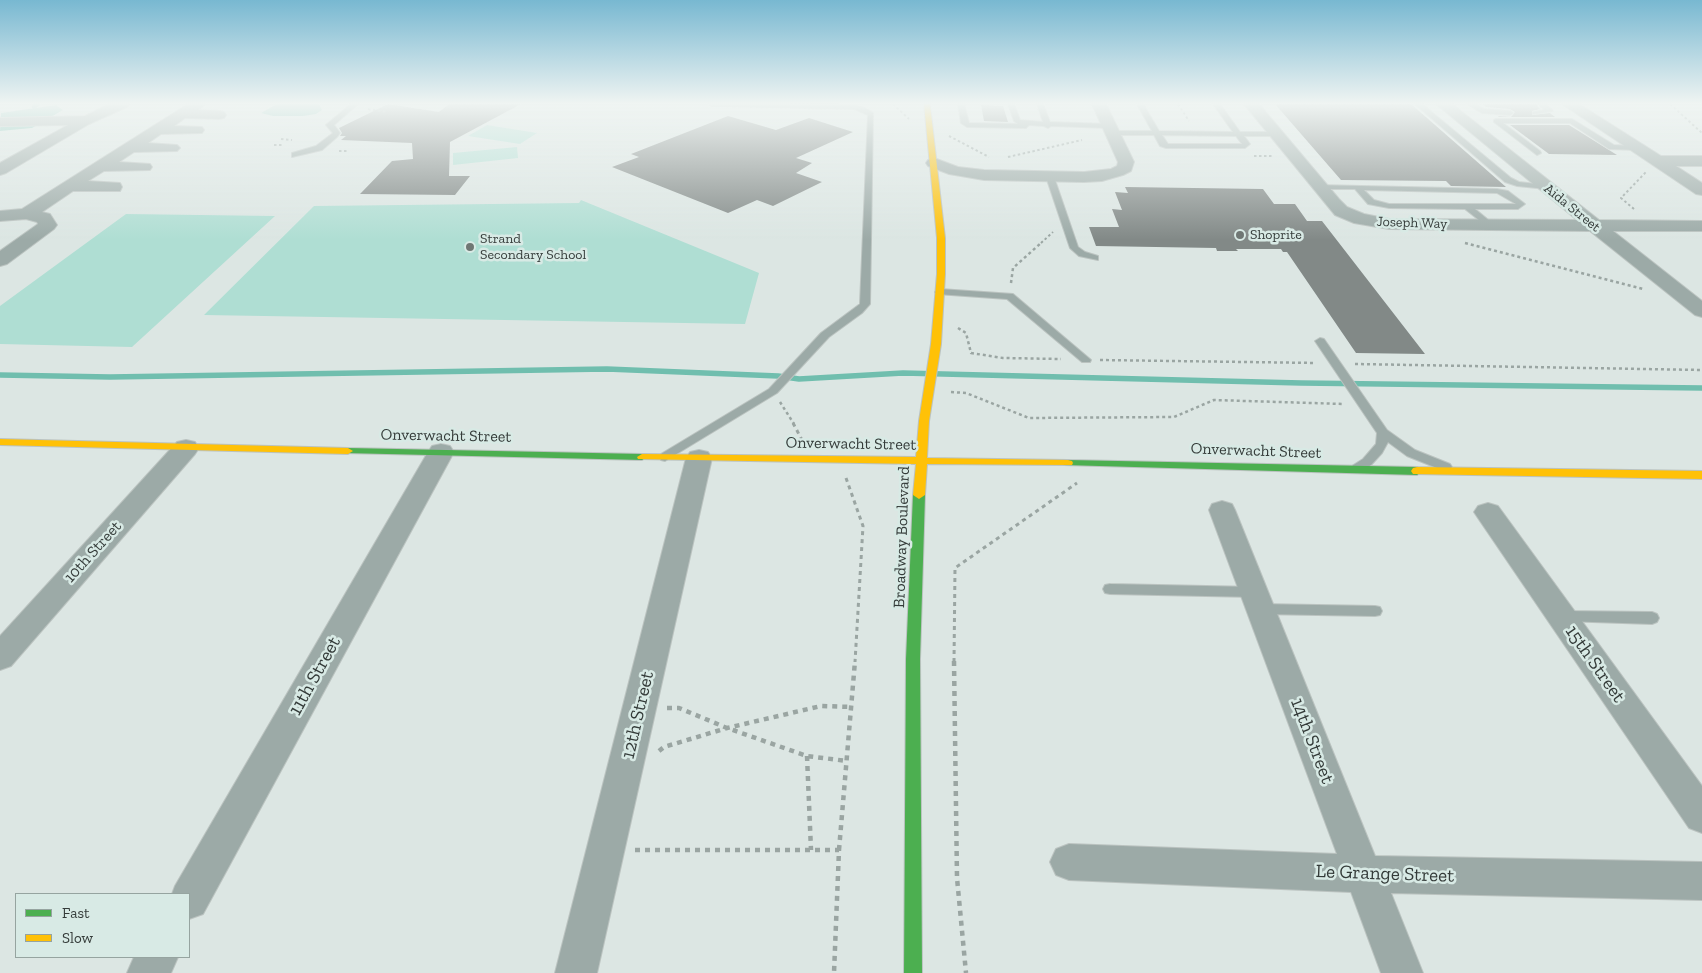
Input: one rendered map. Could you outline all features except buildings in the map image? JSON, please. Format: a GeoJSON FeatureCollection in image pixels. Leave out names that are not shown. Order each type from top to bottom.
{"type":"FeatureCollection","features":[{"type":"Feature","properties":{"kind":"street"},"geometry":{"type":"LineString","coordinates":[[0,171],[36,149]]}},
{"type":"Feature","properties":{"kind":"street"},"geometry":{"type":"LineString","coordinates":[[26,214],[127,149]]}},
{"type":"Feature","properties":{"kind":"street","name":"Broadway Boulevard"},"geometry":{"type":"LineString","coordinates":[[913,973],[914,659],[920,461],[938,326],[940,292],[941,238],[932,149]]}},
{"type":"Feature","properties":{"kind":"street"},"geometry":{"type":"LineString","coordinates":[[934,163],[955,171],[984,175],[1102,176],[1125,168],[1126,162],[1120,149]]}},
{"type":"Feature","properties":{"kind":"street","name":"Joseph Way"},"geometry":{"type":"LineString","coordinates":[[1288,149],[1341,211],[1360,219],[1389,224],[1702,226]]}},
{"type":"Feature","properties":{"kind":"street","name":"Aida Street"},"geometry":{"type":"LineString","coordinates":[[1499,149],[1702,311]]}},
{"type":"Feature","properties":{"kind":"street"},"geometry":{"type":"LineString","coordinates":[[1638,149],[1702,190]]}},
{"type":"Feature","properties":{"kind":"street"},"geometry":{"type":"LineString","coordinates":[[29,153],[55,154]]}},
{"type":"Feature","properties":{"kind":"street"},"geometry":{"type":"LineString","coordinates":[[1657,161],[1702,161]]}},
{"type":"Feature","properties":{"kind":"street"},"geometry":{"type":"LineString","coordinates":[[101,166],[144,166]]}},
{"type":"Feature","properties":{"kind":"street"},"geometry":{"type":"LineString","coordinates":[[0,171],[23,173]]}},
{"type":"Feature","properties":{"kind":"street"},"geometry":{"type":"LineString","coordinates":[[936,188],[957,180],[984,175]]}},
{"type":"Feature","properties":{"kind":"street"},"geometry":{"type":"LineString","coordinates":[[70,186],[114,187]]}},
{"type":"Feature","properties":{"kind":"street"},"geometry":{"type":"LineString","coordinates":[[0,216],[26,214],[44,218],[48,225],[0,260]]}},
{"type":"Feature","properties":{"kind":"street","name":"Onverwacht Street"},"geometry":{"type":"LineString","coordinates":[[0,442],[186,448],[797,460],[1090,463],[1356,470],[1702,475]]}},
{"type":"Feature","properties":{"kind":"street","name":"10th Street"},"geometry":{"type":"LineString","coordinates":[[0,656],[186,448]]}},
{"type":"Feature","properties":{"kind":"street","name":"11th Street"},"geometry":{"type":"LineString","coordinates":[[190,898],[441,452]]}},
{"type":"Feature","properties":{"kind":"street","name":"12th Street"},"geometry":{"type":"LineString","coordinates":[[576,973],[699,458]]}},
{"type":"Feature","properties":{"kind":"street","name":"14th Street"},"geometry":{"type":"LineString","coordinates":[[1222,510],[1402,973]]}},
{"type":"Feature","properties":{"kind":"street","name":"15th Street"},"geometry":{"type":"LineString","coordinates":[[1488,512],[1702,816]]}},
{"type":"Feature","properties":{"kind":"street","name":"Le Grange Street"},"geometry":{"type":"LineString","coordinates":[[1069,862],[1364,874],[1702,881]]}},
{"type":"Feature","properties":{"kind":"street"},"geometry":{"type":"LineString","coordinates":[[148,973],[156,958]]}},
{"type":"Feature","properties":{"kind":"lane"},"geometry":{"type":"LineString","coordinates":[[295,155],[314,149]]}},
{"type":"Feature","properties":{"kind":"lane"},"geometry":{"type":"LineString","coordinates":[[664,457],[773,391],[825,335],[860,311],[865,304],[870,149]]}},
{"type":"Feature","properties":{"kind":"lane"},"geometry":{"type":"LineString","coordinates":[[1472,149],[1508,180],[1517,184],[1547,187]]}},
{"type":"Feature","properties":{"kind":"lane"},"geometry":{"type":"LineString","coordinates":[[1531,149],[1537,154]]}},
{"type":"Feature","properties":{"kind":"lane"},"geometry":{"type":"LineString","coordinates":[[1050,176],[1076,250],[1095,258]]}},
{"type":"Feature","properties":{"kind":"lane"},"geometry":{"type":"LineString","coordinates":[[1319,187],[1357,187],[1498,191],[1505,192],[1520,204],[1518,207],[1388,206],[1371,202],[1357,187]]}},
{"type":"Feature","properties":{"kind":"lane"},"geometry":{"type":"LineString","coordinates":[[1466,206],[1489,225]]}},
{"type":"Feature","properties":{"kind":"lane"},"geometry":{"type":"LineString","coordinates":[[940,292],[1010,296],[1086,360]]}},
{"type":"Feature","properties":{"kind":"lane"},"geometry":{"type":"LineString","coordinates":[[1320,341],[1383,433],[1411,453],[1458,471]]}},
{"type":"Feature","properties":{"kind":"lane"},"geometry":{"type":"LineString","coordinates":[[1356,470],[1378,450],[1382,444],[1383,433]]}},
{"type":"Feature","properties":{"kind":"lane"},"geometry":{"type":"LineString","coordinates":[[1110,589],[1375,611]]}},
{"type":"Feature","properties":{"kind":"lane"},"geometry":{"type":"LineString","coordinates":[[1561,616],[1652,618]]}},
{"type":"Feature","properties":{"kind":"path"},"geometry":{"type":"LineString","coordinates":[[975,149],[1022,176]]}},
{"type":"Feature","properties":{"kind":"path"},"geometry":{"type":"LineString","coordinates":[[995,160],[1035,149]]}},
{"type":"Feature","properties":{"kind":"path"},"geometry":{"type":"LineString","coordinates":[[1654,226],[1621,198],[1657,161]]}},
{"type":"Feature","properties":{"kind":"path"},"geometry":{"type":"LineString","coordinates":[[1010,296],[1013,268],[1066,220]]}},
{"type":"Feature","properties":{"kind":"path"},"geometry":{"type":"LineString","coordinates":[[1463,242],[1644,289]]}},
{"type":"Feature","properties":{"kind":"path"},"geometry":{"type":"LineString","coordinates":[[938,326],[960,328],[966,333],[971,353],[1003,358],[1702,370]]}},
{"type":"Feature","properties":{"kind":"path"},"geometry":{"type":"LineString","coordinates":[[773,391],[802,437],[797,460]]}},
{"type":"Feature","properties":{"kind":"path"},"geometry":{"type":"LineString","coordinates":[[928,391],[966,393],[1029,418],[1174,417],[1214,400],[1361,401]]}},
{"type":"Feature","properties":{"kind":"path"},"geometry":{"type":"LineString","coordinates":[[966,973],[957,878],[954,719],[955,568],[1090,475],[1090,463]]}},
{"type":"Feature","properties":{"kind":"path"},"geometry":{"type":"LineString","coordinates":[[834,973],[839,850],[852,707],[864,526],[845,476]]}},
{"type":"Feature","properties":{"kind":"path"},"geometry":{"type":"LineString","coordinates":[[624,775],[664,748],[727,728],[821,706],[852,707]]}},
{"type":"Feature","properties":{"kind":"path"},"geometry":{"type":"LineString","coordinates":[[639,708],[679,708],[727,728],[807,756],[847,761]]}},
{"type":"Feature","properties":{"kind":"path"},"geometry":{"type":"LineString","coordinates":[[807,756],[811,850]]}},
{"type":"Feature","properties":{"kind":"path"},"geometry":{"type":"LineString","coordinates":[[605,850],[839,850]]}},
{"type":"Feature","properties":{"kind":"shaded area"},"geometry":{"type":"Polygon","coordinates":[[[517,149],[518,158],[453,165],[453,153],[517,149]]]}},
{"type":"Feature","properties":{"kind":"shaded area"},"geometry":{"type":"Polygon","coordinates":[[[581,200],[759,273],[745,324],[204,315],[314,206],[579,203],[581,200]]]}},
{"type":"Feature","properties":{"kind":"shaded area"},"geometry":{"type":"Polygon","coordinates":[[[126,214],[275,216],[132,347],[0,344],[0,306],[126,214]]]}},
{"type":"Feature","properties":{"kind":"waterway"},"geometry":{"type":"LineString","coordinates":[[0,375],[110,377],[607,369],[778,376],[799,379],[903,373],[1301,383],[1702,388]]}},
{"type":"Feature","properties":{"kind":"traffic: fast"},"geometry":{"type":"LineString","coordinates":[[348,451],[642,457]]}},
{"type":"Feature","properties":{"kind":"traffic: fast"},"geometry":{"type":"LineString","coordinates":[[1068,463],[1417,471]]}},
{"type":"Feature","properties":{"kind":"traffic: fast"},"geometry":{"type":"LineString","coordinates":[[913,973],[913,659],[919,495]]}},
{"type":"Feature","properties":{"kind":"traffic: slow"},"geometry":{"type":"LineString","coordinates":[[919,495],[924,421],[936,344],[941,274],[941,238],[932,149]]}},
{"type":"Feature","properties":{"kind":"traffic: slow"},"geometry":{"type":"LineString","coordinates":[[0,442],[348,451]]}},
{"type":"Feature","properties":{"kind":"traffic: slow"},"geometry":{"type":"LineString","coordinates":[[642,457],[1068,463]]}},
{"type":"Feature","properties":{"kind":"traffic: slow"},"geometry":{"type":"LineString","coordinates":[[1417,471],[1702,475]]}},
{"type":"Feature","properties":{"kind":"place","name":"Shoprite"},"geometry":{"type":"Point","coordinates":[1240,235]}},
{"type":"Feature","properties":{"kind":"place","name":"Strand Secondary School"},"geometry":{"type":"Point","coordinates":[470,247]}}]}
